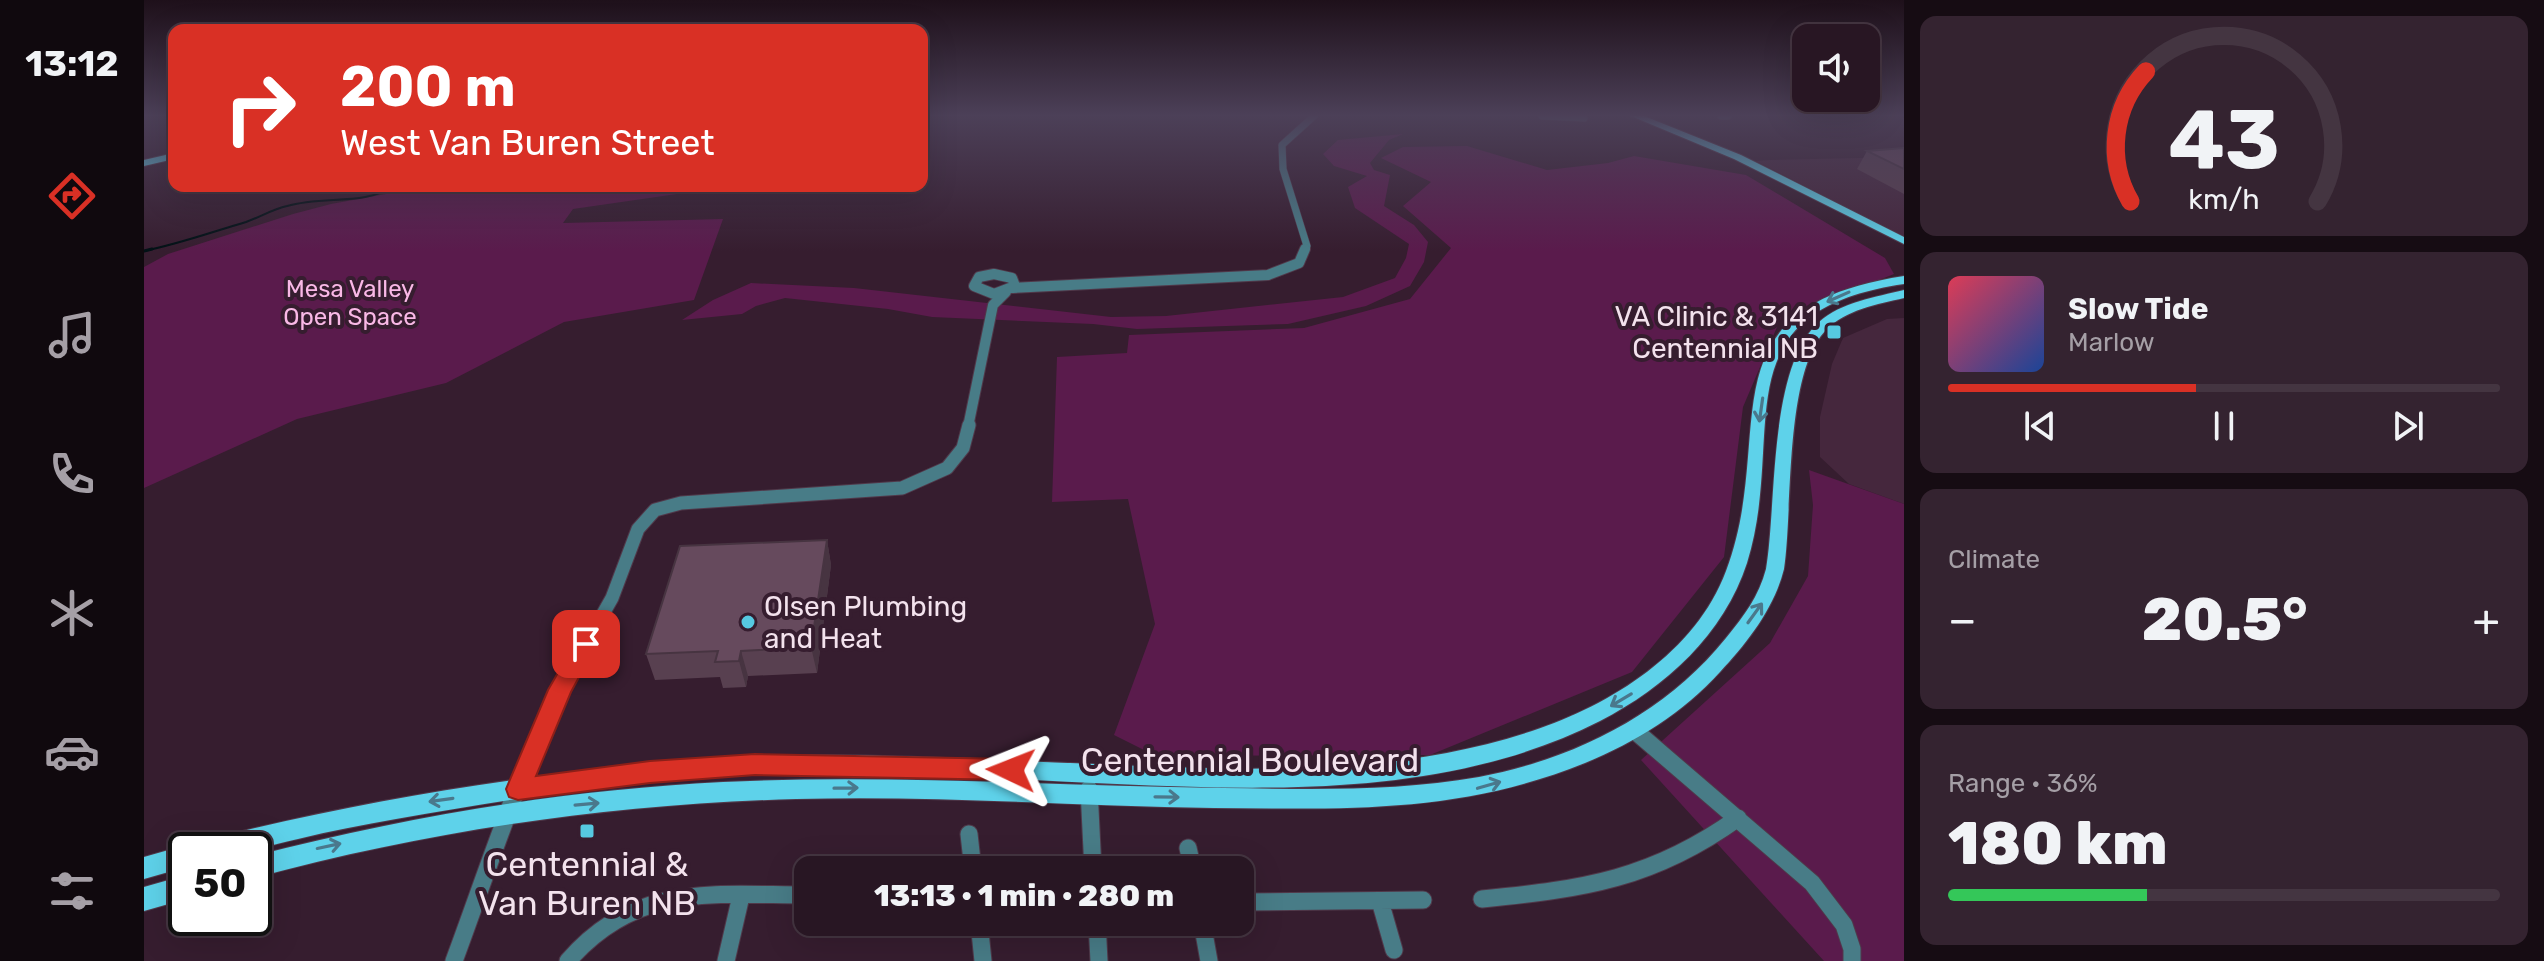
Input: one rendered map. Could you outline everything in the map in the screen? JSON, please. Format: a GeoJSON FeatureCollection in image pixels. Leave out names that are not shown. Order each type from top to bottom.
{"type":"FeatureCollection","features":[{"type":"Feature","properties":{"kind":"main road"},"geometry":{"type":"LineString","coordinates":[[1741,161],[1904,241]]}},
{"type":"Feature","properties":{"kind":"main road"},"geometry":{"type":"LineString","coordinates":[[1756,168],[1759,173],[1904,252]]}},
{"type":"Feature","properties":{"kind":"main road","name":"Centennial Boulevard"},"geometry":{"type":"LineString","coordinates":[[272,862],[321,848],[509,812],[726,791],[1285,778],[1455,762],[1534,740],[1596,715],[1649,683],[1699,633],[1726,592],[1739,558],[1751,502],[1765,377],[1781,338],[1796,319],[1839,295],[1904,280]]}},
{"type":"Feature","properties":{"kind":"main road","name":"Centennial Boulevard"},"geometry":{"type":"LineString","coordinates":[[272,833],[304,824],[518,789],[650,772],[755,765],[1366,800],[1473,789],[1557,765],[1634,730],[1678,703],[1729,650],[1763,601],[1777,566],[1780,480],[1798,368],[1811,339],[1822,326],[1842,314],[1861,305],[1904,294]]}},
{"type":"Feature","properties":{"kind":"main road"},"geometry":{"type":"LineString","coordinates":[[1751,502],[1779,510]]}},
{"type":"Feature","properties":{"kind":"main road"},"geometry":{"type":"LineString","coordinates":[[144,868],[168,861]]}},
{"type":"Feature","properties":{"kind":"main road"},"geometry":{"type":"LineString","coordinates":[[144,899],[168,892]]}},
{"type":"Feature","properties":{"kind":"street"},"geometry":{"type":"LineString","coordinates":[[983,292],[1040,285],[1137,284],[1268,275],[1299,263],[1307,246],[1283,161]]}},
{"type":"Feature","properties":{"kind":"street"},"geometry":{"type":"LineString","coordinates":[[993,305],[974,284],[983,276],[999,274],[1011,287]]}},
{"type":"Feature","properties":{"kind":"street"},"geometry":{"type":"LineString","coordinates":[[454,961],[509,812],[560,690],[612,598],[638,529],[655,510],[681,503],[902,488],[947,468],[963,448],[979,386],[993,305],[1011,287]]}},
{"type":"Feature","properties":{"kind":"street"},"geometry":{"type":"LineString","coordinates":[[1634,730],[1823,894],[1846,931],[1852,961]]}},
{"type":"Feature","properties":{"kind":"street"},"geometry":{"type":"LineString","coordinates":[[1089,784],[1092,856]]}},
{"type":"Feature","properties":{"kind":"street"},"geometry":{"type":"LineString","coordinates":[[1482,899],[1556,892],[1637,874],[1707,843],[1738,818]]}},
{"type":"Feature","properties":{"kind":"street"},"geometry":{"type":"LineString","coordinates":[[969,834],[971,856]]}},
{"type":"Feature","properties":{"kind":"street"},"geometry":{"type":"LineString","coordinates":[[1188,848],[1190,856]]}},
{"type":"Feature","properties":{"kind":"street"},"geometry":{"type":"LineString","coordinates":[[568,961],[587,936],[620,913],[637,906],[680,897],[794,895]]}},
{"type":"Feature","properties":{"kind":"street"},"geometry":{"type":"LineString","coordinates":[[726,961],[741,896]]}},
{"type":"Feature","properties":{"kind":"street"},"geometry":{"type":"LineString","coordinates":[[1254,902],[1423,900]]}},
{"type":"Feature","properties":{"kind":"street"},"geometry":{"type":"LineString","coordinates":[[1380,901],[1394,950]]}},
{"type":"Feature","properties":{"kind":"street"},"geometry":{"type":"LineString","coordinates":[[980,936],[983,961]]}},
{"type":"Feature","properties":{"kind":"street"},"geometry":{"type":"LineString","coordinates":[[1098,936],[1099,961]]}},
{"type":"Feature","properties":{"kind":"street"},"geometry":{"type":"LineString","coordinates":[[1205,936],[1209,961]]}},
{"type":"Feature","properties":{"kind":"shaded area"},"geometry":{"type":"Polygon","coordinates":[[[1756,161],[1904,161],[1904,237],[1756,161]]]}},
{"type":"Feature","properties":{"kind":"shaded area"},"geometry":{"type":"Polygon","coordinates":[[[1904,318],[1904,504],[1849,484],[1820,457],[1820,417],[1832,364],[1843,338],[1887,319],[1904,318]]]}},
{"type":"Feature","properties":{"kind":"green space"},"geometry":{"type":"Polygon","coordinates":[[[1329,161],[1372,161],[1374,170],[1390,175],[1384,206],[1414,225],[1428,242],[1424,262],[1410,286],[1366,306],[1288,324],[1137,329],[1093,324],[932,317],[785,298],[756,306],[742,314],[682,320],[713,300],[751,283],[854,288],[1111,317],[1166,316],[1343,297],[1395,278],[1406,258],[1409,244],[1355,208],[1348,187],[1367,176],[1334,166],[1329,161]]]}},
{"type":"Feature","properties":{"kind":"green space"},"geometry":{"type":"Polygon","coordinates":[[[1387,161],[1516,161],[1547,170],[1616,161],[1663,161],[1746,175],[1885,258],[1894,274],[1780,320],[1743,407],[1724,557],[1632,672],[1430,755],[1156,756],[1114,735],[1155,624],[1128,499],[1052,502],[1057,357],[1127,353],[1129,335],[1304,328],[1410,299],[1451,248],[1403,206],[1431,182],[1387,161]]]}},
{"type":"Feature","properties":{"kind":"green space","name":"Mesa Valley Open Space"},"geometry":{"type":"Polygon","coordinates":[[[397,192],[684,192],[573,209],[563,223],[723,219],[694,300],[564,322],[446,383],[297,419],[144,488],[144,267],[168,254],[331,204],[397,192]]]}},
{"type":"Feature","properties":{"kind":"green space"},"geometry":{"type":"Polygon","coordinates":[[[1809,470],[1904,504],[1904,961],[1824,961],[1641,760],[1770,643],[1808,576],[1813,505],[1809,470]]]}},
{"type":"Feature","properties":{"kind":"building"},"geometry":{"type":"Polygon","coordinates":[[[1887,161],[1904,161],[1904,169],[1887,161]]]}},
{"type":"Feature","properties":{"kind":"building","name":"Olsen Plumbing and Heat"},"geometry":{"type":"Polygon","coordinates":[[[827,540],[811,647],[741,651],[739,661],[715,662],[718,651],[646,654],[680,546],[827,540]]]}},
{"type":"Feature","properties":{"kind":"waterway"},"geometry":{"type":"LineString","coordinates":[[152,249],[144,251],[246,222],[287,206],[383,192]]}},
{"type":"Feature","properties":{"kind":"place","name":"VA Clinic & 3141 Centennial NB"},"geometry":{"type":"Point","coordinates":[1834,332]}},
{"type":"Feature","properties":{"kind":"place","name":"Olsen Plumbing and Heat"},"geometry":{"type":"Point","coordinates":[748,622]}},
{"type":"Feature","properties":{"kind":"place","name":"Centennial & Van Buren NB"},"geometry":{"type":"Point","coordinates":[587,831]}},
{"type":"Feature","properties":{"kind":"route"},"geometry":{"type":"LineString","coordinates":[[586,644],[560,690],[518,789],[650,772],[755,765],[1011,770]]}}]}
